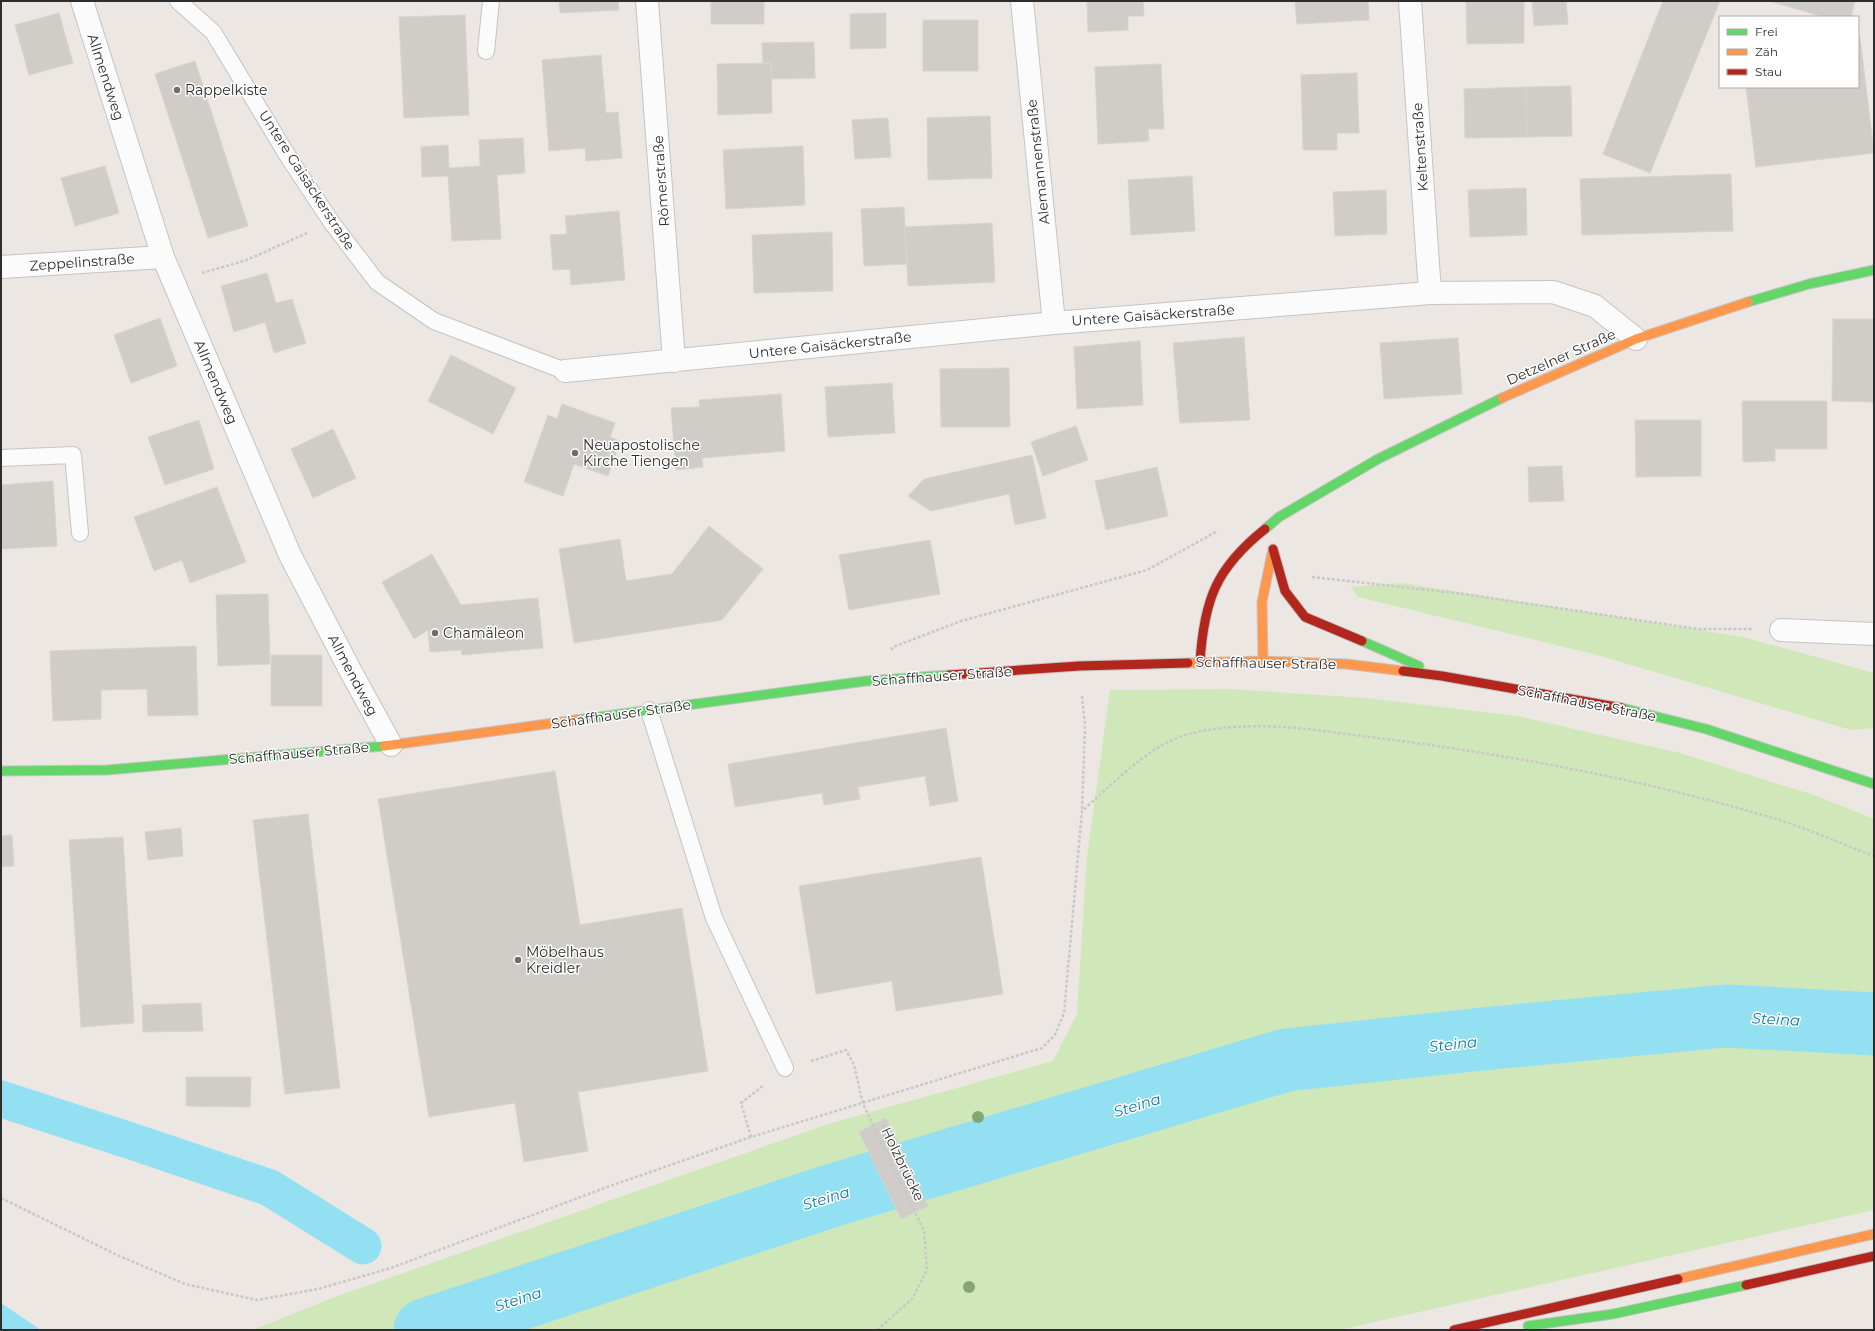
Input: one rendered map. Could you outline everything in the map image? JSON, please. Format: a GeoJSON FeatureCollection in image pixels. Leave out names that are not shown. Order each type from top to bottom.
{"type":"FeatureCollection","features":[{"type":"Feature","properties":{"kind":"main road","name":"Detzelner Straße"},"geometry":{"type":"LineString","coordinates":[[1200,662],[1202,630],[1208,605],[1223,571],[1247,543],[1279,517],[1378,459],[1505,397],[1636,339],[1734,306],[1809,284],[1874,270]]}},
{"type":"Feature","properties":{"kind":"main road"},"geometry":{"type":"LineString","coordinates":[[1263,661],[1262,602],[1279,517]]}},
{"type":"Feature","properties":{"kind":"main road"},"geometry":{"type":"LineString","coordinates":[[1273,549],[1285,591],[1305,617],[1442,676]]}},
{"type":"Feature","properties":{"kind":"main road","name":"Schaffhauser Straße"},"geometry":{"type":"LineString","coordinates":[[1,771],[107,770],[391,745],[866,682],[1079,666],[1263,661],[1346,664],[1442,676],[1613,706],[1706,729],[1874,784]]}},
{"type":"Feature","properties":{"kind":"main road"},"geometry":{"type":"LineString","coordinates":[[1454,1330],[1874,1234]]}},
{"type":"Feature","properties":{"kind":"main road"},"geometry":{"type":"LineString","coordinates":[[1521,1327],[1613,1314],[1874,1256]]}},
{"type":"Feature","properties":{"kind":"street","name":"Allmendweg"},"geometry":{"type":"LineString","coordinates":[[82,1],[163,257],[290,555],[391,745]]}},
{"type":"Feature","properties":{"kind":"street","name":"Römerstraße"},"geometry":{"type":"LineString","coordinates":[[647,1],[674,361]]}},
{"type":"Feature","properties":{"kind":"street","name":"Alemannenstraße"},"geometry":{"type":"LineString","coordinates":[[1022,1],[1054,323]]}},
{"type":"Feature","properties":{"kind":"street","name":"Keltenstraße"},"geometry":{"type":"LineString","coordinates":[[1410,1],[1430,293]]}},
{"type":"Feature","properties":{"kind":"street","name":"Zeppelinstraße"},"geometry":{"type":"LineString","coordinates":[[1,267],[163,257]]}},
{"type":"Feature","properties":{"kind":"street","name":"Untere Gaisäckerstraße"},"geometry":{"type":"LineString","coordinates":[[565,371],[1054,323],[1430,293],[1553,292],[1595,306],[1636,339]]}},
{"type":"Feature","properties":{"kind":"street"},"geometry":{"type":"LineString","coordinates":[[1781,630],[1874,634]]}},
{"type":"Feature","properties":{"kind":"lane","name":"Untere Gaisäckerstraße"},"geometry":{"type":"LineString","coordinates":[[178,1],[213,32],[289,158],[332,223],[377,282],[434,321],[565,371]]}},
{"type":"Feature","properties":{"kind":"lane"},"geometry":{"type":"LineString","coordinates":[[486,51],[491,1]]}},
{"type":"Feature","properties":{"kind":"lane"},"geometry":{"type":"LineString","coordinates":[[1,458],[73,455],[80,533]]}},
{"type":"Feature","properties":{"kind":"lane"},"geometry":{"type":"LineString","coordinates":[[649,710],[714,918],[785,1068]]}},
{"type":"Feature","properties":{"kind":"path"},"geometry":{"type":"LineString","coordinates":[[173,281],[247,260],[332,223]]}},
{"type":"Feature","properties":{"kind":"path"},"geometry":{"type":"LineString","coordinates":[[866,682],[893,647],[961,621],[1147,570],[1219,530]]}},
{"type":"Feature","properties":{"kind":"path"},"geometry":{"type":"LineString","coordinates":[[1310,577],[1464,594],[1698,629],[1781,630]]}},
{"type":"Feature","properties":{"kind":"path"},"geometry":{"type":"LineString","coordinates":[[1,1198],[117,1255],[185,1284],[258,1300],[318,1289],[391,1268],[610,1186],[751,1137],[1042,1048],[1055,1035],[1064,1013],[1082,811],[1085,725],[1079,666]]}},
{"type":"Feature","properties":{"kind":"path"},"geometry":{"type":"LineString","coordinates":[[1082,811],[1146,755],[1180,737],[1214,729],[1277,726],[1450,748],[1623,779],[1776,820],[1874,856]]}},
{"type":"Feature","properties":{"kind":"path","name":"Holzbrücke"},"geometry":{"type":"LineString","coordinates":[[785,1068],[846,1050],[854,1065],[863,1104],[872,1125],[924,1231],[927,1270],[912,1299],[878,1330]]}},
{"type":"Feature","properties":{"kind":"path"},"geometry":{"type":"LineString","coordinates":[[751,1137],[741,1103],[785,1068]]}},
{"type":"Feature","properties":{"kind":"green space"},"geometry":{"type":"Polygon","coordinates":[[[1402,583],[1743,637],[1874,673],[1874,728],[1851,730],[1597,655],[1358,597],[1351,587],[1402,583]]]}},
{"type":"Feature","properties":{"kind":"green space"},"geometry":{"type":"Polygon","coordinates":[[[1228,689],[1366,698],[1517,716],[1680,753],[1817,796],[1874,819],[1874,1210],[1339,1330],[252,1330],[332,1298],[828,1124],[1053,1061],[1077,1014],[1087,856],[1110,690],[1228,689]]]}},
{"type":"Feature","properties":{"kind":"water"},"geometry":{"type":"Polygon","coordinates":[[[1,1303],[41,1330],[1,1330],[1,1303]]]}},
{"type":"Feature","properties":{"kind":"building"},"geometry":{"type":"Polygon","coordinates":[[[559,1],[618,1],[619,10],[560,13],[559,1]]]}},
{"type":"Feature","properties":{"kind":"building"},"geometry":{"type":"Polygon","coordinates":[[[711,1],[764,1],[764,24],[711,24],[711,1]]]}},
{"type":"Feature","properties":{"kind":"building"},"geometry":{"type":"Polygon","coordinates":[[[1087,1],[1143,1],[1144,16],[1128,16],[1128,30],[1088,32],[1087,1]]]}},
{"type":"Feature","properties":{"kind":"building"},"geometry":{"type":"Polygon","coordinates":[[[1295,1],[1368,1],[1369,20],[1297,24],[1295,1]]]}},
{"type":"Feature","properties":{"kind":"building"},"geometry":{"type":"Polygon","coordinates":[[[1466,1],[1524,1],[1524,43],[1467,44],[1466,1]]]}},
{"type":"Feature","properties":{"kind":"building"},"geometry":{"type":"Polygon","coordinates":[[[1532,1],[1566,1],[1568,24],[1534,26],[1532,1]]]}},
{"type":"Feature","properties":{"kind":"building"},"geometry":{"type":"Polygon","coordinates":[[[1663,1],[1720,1],[1650,173],[1603,154],[1663,1]]]}},
{"type":"Feature","properties":{"kind":"building"},"geometry":{"type":"Polygon","coordinates":[[[1769,1],[1855,1],[1851,16],[1821,16],[1769,1]]]}},
{"type":"Feature","properties":{"kind":"building"},"geometry":{"type":"Polygon","coordinates":[[[59,13],[73,63],[29,75],[15,25],[59,13]]]}},
{"type":"Feature","properties":{"kind":"building"},"geometry":{"type":"Polygon","coordinates":[[[886,13],[886,48],[850,49],[850,14],[886,13]]]}},
{"type":"Feature","properties":{"kind":"building"},"geometry":{"type":"Polygon","coordinates":[[[465,15],[469,115],[404,118],[399,17],[465,15]]]}},
{"type":"Feature","properties":{"kind":"building"},"geometry":{"type":"Polygon","coordinates":[[[923,20],[978,20],[978,71],[923,71],[923,20]]]}},
{"type":"Feature","properties":{"kind":"building"},"geometry":{"type":"Polygon","coordinates":[[[1860,37],[1874,153],[1756,167],[1746,88],[1859,88],[1860,37]]]}},
{"type":"Feature","properties":{"kind":"building"},"geometry":{"type":"Polygon","coordinates":[[[814,42],[815,78],[771,79],[771,63],[763,63],[762,43],[814,42]]]}},
{"type":"Feature","properties":{"kind":"building"},"geometry":{"type":"Polygon","coordinates":[[[601,55],[606,113],[618,112],[622,158],[586,161],[585,148],[549,151],[542,60],[601,55]]]}},
{"type":"Feature","properties":{"kind":"building"},"geometry":{"type":"Polygon","coordinates":[[[195,61],[248,226],[208,238],[155,74],[195,61]]]}},
{"type":"Feature","properties":{"kind":"building"},"geometry":{"type":"Polygon","coordinates":[[[771,63],[772,113],[718,115],[717,64],[771,63]]]}},
{"type":"Feature","properties":{"kind":"building"},"geometry":{"type":"Polygon","coordinates":[[[1161,64],[1164,129],[1148,129],[1149,141],[1098,144],[1095,67],[1161,64]]]}},
{"type":"Feature","properties":{"kind":"building"},"geometry":{"type":"Polygon","coordinates":[[[1357,73],[1359,133],[1337,133],[1337,150],[1303,150],[1301,75],[1357,73]]]}},
{"type":"Feature","properties":{"kind":"building"},"geometry":{"type":"Polygon","coordinates":[[[1571,86],[1572,136],[1527,137],[1526,87],[1571,86]]]}},
{"type":"Feature","properties":{"kind":"building"},"geometry":{"type":"Polygon","coordinates":[[[1526,87],[1527,137],[1465,138],[1464,89],[1526,87]]]}},
{"type":"Feature","properties":{"kind":"building"},"geometry":{"type":"Polygon","coordinates":[[[990,116],[992,178],[928,180],[927,118],[990,116]]]}},
{"type":"Feature","properties":{"kind":"building"},"geometry":{"type":"Polygon","coordinates":[[[888,118],[891,157],[855,159],[852,120],[888,118]]]}},
{"type":"Feature","properties":{"kind":"building"},"geometry":{"type":"Polygon","coordinates":[[[523,138],[525,173],[497,175],[501,239],[452,241],[448,176],[422,177],[421,147],[448,145],[449,168],[480,166],[479,140],[523,138]]]}},
{"type":"Feature","properties":{"kind":"building"},"geometry":{"type":"Polygon","coordinates":[[[803,146],[805,205],[726,209],[723,150],[803,146]]]}},
{"type":"Feature","properties":{"kind":"building"},"geometry":{"type":"Polygon","coordinates":[[[105,166],[119,213],[75,226],[61,178],[105,166]]]}},
{"type":"Feature","properties":{"kind":"building"},"geometry":{"type":"Polygon","coordinates":[[[1731,174],[1733,231],[1582,235],[1580,179],[1731,174]]]}},
{"type":"Feature","properties":{"kind":"building"},"geometry":{"type":"Polygon","coordinates":[[[1192,176],[1195,231],[1131,235],[1128,180],[1192,176]]]}},
{"type":"Feature","properties":{"kind":"building"},"geometry":{"type":"Polygon","coordinates":[[[1526,188],[1527,235],[1470,237],[1468,190],[1526,188]]]}},
{"type":"Feature","properties":{"kind":"building"},"geometry":{"type":"Polygon","coordinates":[[[1386,190],[1387,234],[1335,236],[1333,192],[1386,190]]]}},
{"type":"Feature","properties":{"kind":"building"},"geometry":{"type":"Polygon","coordinates":[[[904,207],[907,264],[864,266],[861,209],[904,207]]]}},
{"type":"Feature","properties":{"kind":"building"},"geometry":{"type":"Polygon","coordinates":[[[619,211],[625,280],[571,285],[570,269],[553,270],[550,235],[567,234],[565,216],[619,211]]]}},
{"type":"Feature","properties":{"kind":"building"},"geometry":{"type":"Polygon","coordinates":[[[992,223],[995,282],[908,286],[905,227],[992,223]]]}},
{"type":"Feature","properties":{"kind":"building"},"geometry":{"type":"Polygon","coordinates":[[[832,232],[833,291],[754,293],[752,235],[832,232]]]}},
{"type":"Feature","properties":{"kind":"building"},"geometry":{"type":"Polygon","coordinates":[[[267,273],[276,303],[292,299],[306,343],[274,353],[265,322],[234,332],[221,286],[267,273]]]}},
{"type":"Feature","properties":{"kind":"building"},"geometry":{"type":"Polygon","coordinates":[[[160,318],[177,366],[131,383],[114,335],[160,318]]]}},
{"type":"Feature","properties":{"kind":"building"},"geometry":{"type":"Polygon","coordinates":[[[1833,319],[1874,319],[1874,402],[1832,401],[1833,319]]]}},
{"type":"Feature","properties":{"kind":"building"},"geometry":{"type":"Polygon","coordinates":[[[1244,337],[1250,420],[1180,423],[1173,343],[1244,337]]]}},
{"type":"Feature","properties":{"kind":"building"},"geometry":{"type":"Polygon","coordinates":[[[1458,338],[1462,394],[1384,399],[1380,343],[1458,338]]]}},
{"type":"Feature","properties":{"kind":"building"},"geometry":{"type":"Polygon","coordinates":[[[1140,341],[1143,405],[1077,409],[1074,347],[1140,341]]]}},
{"type":"Feature","properties":{"kind":"building"},"geometry":{"type":"Polygon","coordinates":[[[451,355],[516,388],[493,434],[428,401],[451,355]]]}},
{"type":"Feature","properties":{"kind":"building"},"geometry":{"type":"Polygon","coordinates":[[[1009,368],[1010,427],[941,427],[940,369],[1009,368]]]}},
{"type":"Feature","properties":{"kind":"building"},"geometry":{"type":"Polygon","coordinates":[[[892,383],[895,433],[828,437],[825,387],[892,383]]]}},
{"type":"Feature","properties":{"kind":"building"},"geometry":{"type":"Polygon","coordinates":[[[781,394],[785,451],[702,458],[703,467],[676,470],[671,408],[700,407],[699,400],[781,394]]]}},
{"type":"Feature","properties":{"kind":"building"},"geometry":{"type":"Polygon","coordinates":[[[1742,401],[1827,401],[1827,449],[1775,449],[1775,461],[1743,462],[1742,401]]]}},
{"type":"Feature","properties":{"kind":"building","name":"Neuapostolische Kirche Tiengen"},"geometry":{"type":"Polygon","coordinates":[[[562,404],[615,423],[610,437],[620,441],[608,476],[574,464],[563,496],[524,482],[548,415],[557,419],[562,404]]]}},
{"type":"Feature","properties":{"kind":"building"},"geometry":{"type":"Polygon","coordinates":[[[199,420],[214,469],[165,485],[148,437],[199,420]]]}},
{"type":"Feature","properties":{"kind":"building"},"geometry":{"type":"Polygon","coordinates":[[[1635,420],[1701,420],[1701,476],[1636,477],[1635,420]]]}},
{"type":"Feature","properties":{"kind":"building"},"geometry":{"type":"Polygon","coordinates":[[[1076,426],[1088,460],[1043,476],[1031,442],[1076,426]]]}},
{"type":"Feature","properties":{"kind":"building"},"geometry":{"type":"Polygon","coordinates":[[[333,429],[356,478],[313,498],[291,449],[333,429]]]}},
{"type":"Feature","properties":{"kind":"building"},"geometry":{"type":"Polygon","coordinates":[[[1032,455],[1046,518],[1015,525],[1009,494],[931,511],[908,496],[924,479],[1032,455]]]}},
{"type":"Feature","properties":{"kind":"building"},"geometry":{"type":"Polygon","coordinates":[[[1562,466],[1564,501],[1529,502],[1528,467],[1562,466]]]}},
{"type":"Feature","properties":{"kind":"building"},"geometry":{"type":"Polygon","coordinates":[[[1157,467],[1168,516],[1106,530],[1095,481],[1157,467]]]}},
{"type":"Feature","properties":{"kind":"building"},"geometry":{"type":"Polygon","coordinates":[[[53,481],[57,546],[1,549],[1,485],[53,481]]]}},
{"type":"Feature","properties":{"kind":"building"},"geometry":{"type":"Polygon","coordinates":[[[217,487],[246,562],[190,583],[182,560],[154,571],[134,517],[217,487]]]}},
{"type":"Feature","properties":{"kind":"building"},"geometry":{"type":"Polygon","coordinates":[[[709,526],[763,569],[722,620],[574,643],[559,549],[620,539],[626,581],[672,574],[709,526]]]}},
{"type":"Feature","properties":{"kind":"building"},"geometry":{"type":"Polygon","coordinates":[[[930,540],[940,594],[849,610],[839,555],[930,540]]]}},
{"type":"Feature","properties":{"kind":"building"},"geometry":{"type":"Polygon","coordinates":[[[432,554],[461,605],[538,598],[543,648],[462,655],[461,650],[430,652],[428,630],[414,639],[382,582],[432,554]]]}},
{"type":"Feature","properties":{"kind":"building"},"geometry":{"type":"Polygon","coordinates":[[[268,594],[270,664],[218,666],[216,595],[268,594]]]}},
{"type":"Feature","properties":{"kind":"building"},"geometry":{"type":"Polygon","coordinates":[[[196,646],[198,715],[148,716],[147,689],[101,690],[101,719],[53,721],[50,651],[196,646]]]}},
{"type":"Feature","properties":{"kind":"building"},"geometry":{"type":"Polygon","coordinates":[[[271,655],[322,655],[322,706],[271,706],[271,655]]]}},
{"type":"Feature","properties":{"kind":"building"},"geometry":{"type":"Polygon","coordinates":[[[946,728],[958,801],[930,806],[925,776],[858,787],[860,799],[824,805],[822,793],[735,807],[728,764],[946,728]]]}},
{"type":"Feature","properties":{"kind":"building"},"geometry":{"type":"Polygon","coordinates":[[[555,771],[580,925],[682,908],[708,1071],[578,1092],[588,1151],[524,1162],[515,1103],[429,1117],[378,799],[555,771]]]}},
{"type":"Feature","properties":{"kind":"building"},"geometry":{"type":"Polygon","coordinates":[[[308,814],[340,1088],[285,1094],[253,820],[308,814]]]}},
{"type":"Feature","properties":{"kind":"building"},"geometry":{"type":"Polygon","coordinates":[[[181,828],[183,856],[148,860],[145,832],[181,828]]]}},
{"type":"Feature","properties":{"kind":"building"},"geometry":{"type":"Polygon","coordinates":[[[12,835],[14,866],[1,867],[1,836],[12,835]]]}},
{"type":"Feature","properties":{"kind":"building"},"geometry":{"type":"Polygon","coordinates":[[[123,837],[134,1023],[81,1027],[69,840],[123,837]]]}},
{"type":"Feature","properties":{"kind":"building"},"geometry":{"type":"Polygon","coordinates":[[[981,857],[1003,994],[896,1011],[892,981],[816,994],[799,886],[981,857]]]}},
{"type":"Feature","properties":{"kind":"building"},"geometry":{"type":"Polygon","coordinates":[[[201,1003],[203,1031],[143,1032],[142,1005],[201,1003]]]}},
{"type":"Feature","properties":{"kind":"building"},"geometry":{"type":"Polygon","coordinates":[[[186,1077],[251,1077],[250,1107],[186,1106],[186,1077]]]}},
{"type":"Feature","properties":{"kind":"building"},"geometry":{"type":"Polygon","coordinates":[[[886,1118],[928,1206],[901,1219],[859,1132],[886,1118]]]}},
{"type":"Feature","properties":{"kind":"waterway","name":"Steina"},"geometry":{"type":"LineString","coordinates":[[425,1330],[827,1197],[1286,1060],[1492,1038],[1726,1016],[1874,1024]]}},
{"type":"Feature","properties":{"kind":"waterway"},"geometry":{"type":"LineString","coordinates":[[1,1099],[270,1188],[363,1246]]}},
{"type":"Feature","properties":{"kind":"traffic: fast"},"geometry":{"type":"LineString","coordinates":[[1748,302],[1809,284],[1874,270]]}},
{"type":"Feature","properties":{"kind":"traffic: fast"},"geometry":{"type":"LineString","coordinates":[[1265,529],[1279,517],[1378,459],[1502,398]]}},
{"type":"Feature","properties":{"kind":"traffic: fast"},"geometry":{"type":"LineString","coordinates":[[1362,641],[1419,666]]}},
{"type":"Feature","properties":{"kind":"traffic: fast"},"geometry":{"type":"LineString","coordinates":[[576,720],[866,681],[949,675]]}},
{"type":"Feature","properties":{"kind":"traffic: fast"},"geometry":{"type":"LineString","coordinates":[[1622,708],[1706,729],[1874,784]]}},
{"type":"Feature","properties":{"kind":"traffic: fast"},"geometry":{"type":"LineString","coordinates":[[1,771],[107,770],[384,746]]}},
{"type":"Feature","properties":{"kind":"traffic: fast"},"geometry":{"type":"LineString","coordinates":[[1528,1326],[1613,1314],[1746,1285]]}},
{"type":"Feature","properties":{"kind":"traffic: slow"},"geometry":{"type":"LineString","coordinates":[[1502,398],[1636,339],[1748,302]]}},
{"type":"Feature","properties":{"kind":"traffic: slow"},"geometry":{"type":"LineString","coordinates":[[1263,661],[1262,602],[1272,553]]}},
{"type":"Feature","properties":{"kind":"traffic: slow"},"geometry":{"type":"LineString","coordinates":[[1188,663],[1263,661],[1346,664],[1403,671]]}},
{"type":"Feature","properties":{"kind":"traffic: slow"},"geometry":{"type":"LineString","coordinates":[[384,746],[576,720]]}},
{"type":"Feature","properties":{"kind":"traffic: slow"},"geometry":{"type":"LineString","coordinates":[[1678,1279],[1874,1234]]}},
{"type":"Feature","properties":{"kind":"traffic: jam"},"geometry":{"type":"LineString","coordinates":[[1200,662],[1205,621],[1209,603],[1216,587],[1224,572],[1235,558],[1248,543],[1265,529]]}},
{"type":"Feature","properties":{"kind":"traffic: jam"},"geometry":{"type":"LineString","coordinates":[[1273,549],[1285,591],[1305,617],[1362,641]]}},
{"type":"Feature","properties":{"kind":"traffic: jam"},"geometry":{"type":"LineString","coordinates":[[949,675],[1079,666],[1188,663]]}},
{"type":"Feature","properties":{"kind":"traffic: jam"},"geometry":{"type":"LineString","coordinates":[[1403,671],[1442,676],[1622,708]]}},
{"type":"Feature","properties":{"kind":"traffic: jam"},"geometry":{"type":"LineString","coordinates":[[1746,1285],[1874,1256]]}},
{"type":"Feature","properties":{"kind":"traffic: jam"},"geometry":{"type":"LineString","coordinates":[[1454,1330],[1678,1279]]}},
{"type":"Feature","properties":{"kind":"place","name":"Rappelkiste"},"geometry":{"type":"Point","coordinates":[177,90]}},
{"type":"Feature","properties":{"kind":"place","name":"Neuapostolische Kirche Tiengen"},"geometry":{"type":"Point","coordinates":[575,453]}},
{"type":"Feature","properties":{"kind":"place","name":"Chamäleon"},"geometry":{"type":"Point","coordinates":[435,633]}},
{"type":"Feature","properties":{"kind":"place","name":"Möbelhaus Kreidler"},"geometry":{"type":"Point","coordinates":[518,960]}}]}
